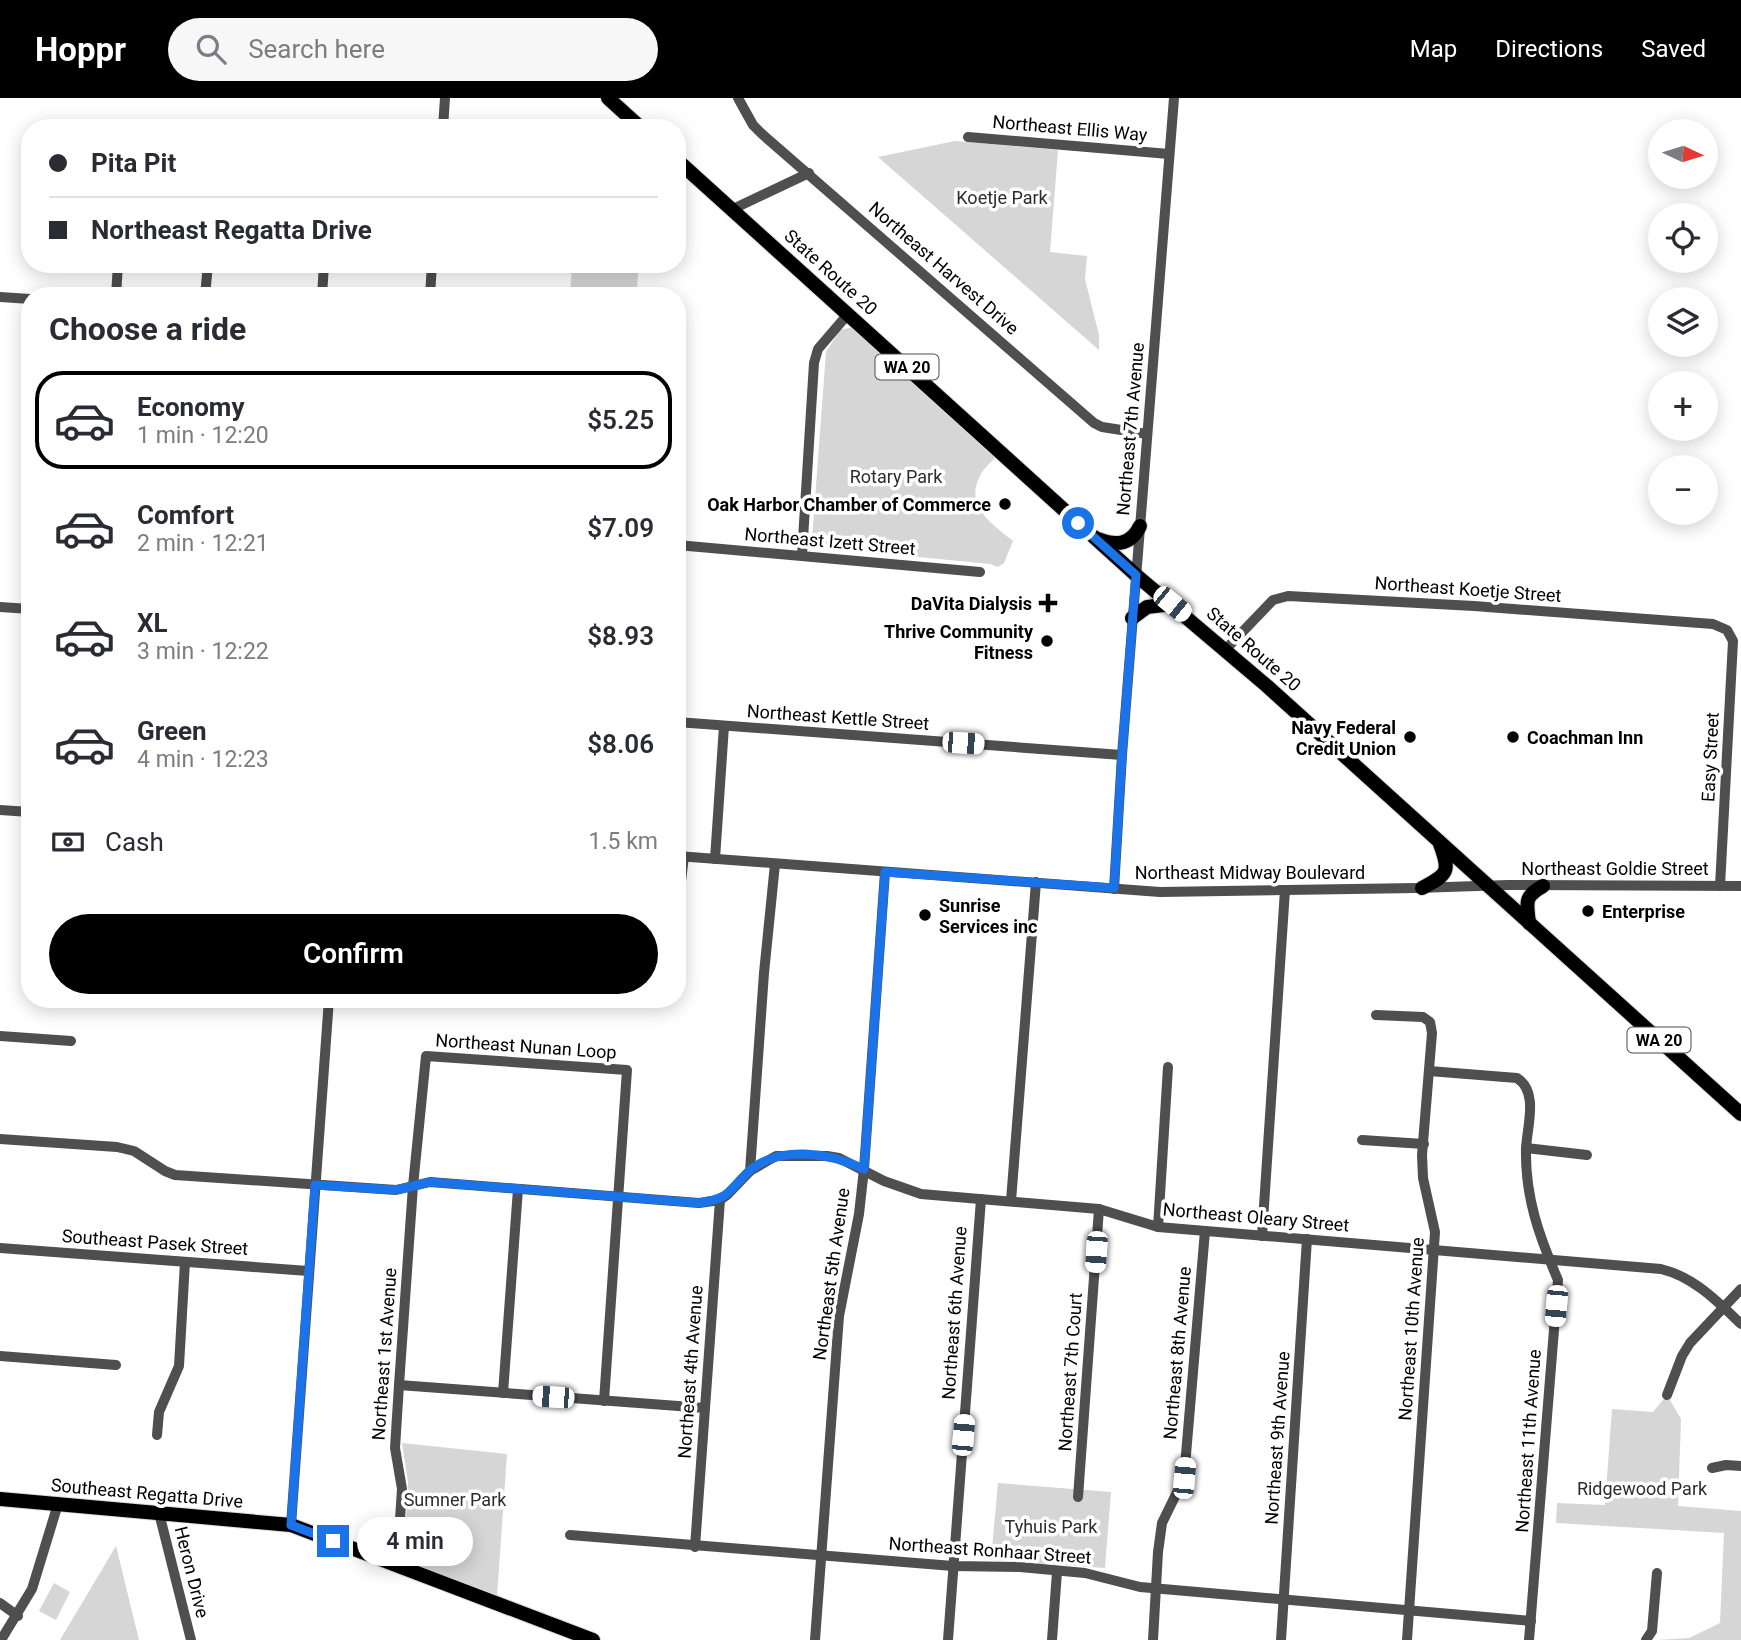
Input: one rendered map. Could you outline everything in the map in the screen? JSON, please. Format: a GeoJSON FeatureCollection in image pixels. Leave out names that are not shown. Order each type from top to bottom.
{"type":"FeatureCollection","features":[{"type":"Feature","properties":{"kind":"main road"},"geometry":{"type":"LineString","coordinates":[[608,98],[631,119]]}},
{"type":"Feature","properties":{"kind":"main road","name":"State Route 20"},"geometry":{"type":"LineString","coordinates":[[686,168],[1136,575],[1226,649],[1741,1114]]}},
{"type":"Feature","properties":{"kind":"main road"},"geometry":{"type":"LineString","coordinates":[[1095,538],[1105,542],[1125,543],[1136,535],[1140,526]]}},
{"type":"Feature","properties":{"kind":"main road"},"geometry":{"type":"LineString","coordinates":[[1132,618],[1147,607],[1172,604]]}},
{"type":"Feature","properties":{"kind":"main road"},"geometry":{"type":"LineString","coordinates":[[1422,888],[1436,881],[1447,870],[1440,842]]}},
{"type":"Feature","properties":{"kind":"main road"},"geometry":{"type":"LineString","coordinates":[[1529,923],[1528,898],[1542,886]]}},
{"type":"Feature","properties":{"kind":"main road","name":"Southeast Regatta Drive"},"geometry":{"type":"LineString","coordinates":[[0,1499],[291,1525],[593,1640]]}},
{"type":"Feature","properties":{"kind":"street"},"geometry":{"type":"LineString","coordinates":[[444,119],[445,98]]}},
{"type":"Feature","properties":{"kind":"street","name":"Northeast Harvest Drive"},"geometry":{"type":"LineString","coordinates":[[738,98],[753,125],[1094,423],[1102,427],[1147,434]]}},
{"type":"Feature","properties":{"kind":"street","name":"Northeast 7th Avenue"},"geometry":{"type":"LineString","coordinates":[[1114,888],[1132,618],[1174,98]]}},
{"type":"Feature","properties":{"kind":"street","name":"Northeast Ellis Way"},"geometry":{"type":"LineString","coordinates":[[968,137],[1169,153]]}},
{"type":"Feature","properties":{"kind":"street"},"geometry":{"type":"LineString","coordinates":[[733,209],[809,173]]}},
{"type":"Feature","properties":{"kind":"street"},"geometry":{"type":"LineString","coordinates":[[0,297],[21,298]]}},
{"type":"Feature","properties":{"kind":"street"},"geometry":{"type":"LineString","coordinates":[[802,555],[814,363],[818,349],[848,314]]}},
{"type":"Feature","properties":{"kind":"street","name":"Northeast Izett Street"},"geometry":{"type":"LineString","coordinates":[[686,546],[979,572]]}},
{"type":"Feature","properties":{"kind":"street","name":"Northeast Koetje Street"},"geometry":{"type":"LineString","coordinates":[[1226,649],[1273,600],[1288,596],[1474,606],[1713,624],[1727,630]]}},
{"type":"Feature","properties":{"kind":"street"},"geometry":{"type":"LineString","coordinates":[[0,607],[21,608]]}},
{"type":"Feature","properties":{"kind":"street","name":"Easy Street"},"geometry":{"type":"LineString","coordinates":[[1720,886],[1733,641],[1727,630]]}},
{"type":"Feature","properties":{"kind":"street","name":"Northeast Kettle Street"},"geometry":{"type":"LineString","coordinates":[[686,723],[1122,755]]}},
{"type":"Feature","properties":{"kind":"street"},"geometry":{"type":"LineString","coordinates":[[715,859],[724,726]]}},
{"type":"Feature","properties":{"kind":"street"},"geometry":{"type":"LineString","coordinates":[[0,810],[21,811]]}},
{"type":"Feature","properties":{"kind":"street","name":"Northeast Midway Boulevard"},"geometry":{"type":"LineString","coordinates":[[686,856],[1160,892],[1488,886]]}},
{"type":"Feature","properties":{"kind":"street"},"geometry":{"type":"LineString","coordinates":[[750,1171],[764,973],[775,864]]}},
{"type":"Feature","properties":{"kind":"street","name":"Northeast 5th Avenue"},"geometry":{"type":"LineString","coordinates":[[815,1640],[839,1316],[859,1214],[864,1169],[885,872]]}},
{"type":"Feature","properties":{"kind":"street"},"geometry":{"type":"LineString","coordinates":[[1011,1201],[1036,882]]}},
{"type":"Feature","properties":{"kind":"street","name":"Northeast Goldie Street"},"geometry":{"type":"LineString","coordinates":[[1488,886],[1741,886]]}},
{"type":"Feature","properties":{"kind":"street"},"geometry":{"type":"LineString","coordinates":[[1262,1236],[1285,890]]}},
{"type":"Feature","properties":{"kind":"street"},"geometry":{"type":"LineString","coordinates":[[291,1525],[328,1008]]}},
{"type":"Feature","properties":{"kind":"street","name":"Northeast 10th Avenue"},"geometry":{"type":"LineString","coordinates":[[1376,1015],[1423,1017],[1430,1022],[1423,1178],[1433,1217],[1434,1250],[1407,1640]]}},
{"type":"Feature","properties":{"kind":"street"},"geometry":{"type":"LineString","coordinates":[[0,1036],[71,1041]]}},
{"type":"Feature","properties":{"kind":"street","name":"Northeast Nunan Loop"},"geometry":{"type":"LineString","coordinates":[[413,1186],[426,1056],[627,1070],[619,1197]]}},
{"type":"Feature","properties":{"kind":"street"},"geometry":{"type":"LineString","coordinates":[[1158,1227],[1168,1067]]}},
{"type":"Feature","properties":{"kind":"street","name":"Northeast 11th Avenue"},"geometry":{"type":"LineString","coordinates":[[1429,1071],[1517,1078],[1525,1083],[1530,1096],[1526,1175],[1539,1236],[1558,1280],[1529,1640]]}},
{"type":"Feature","properties":{"kind":"street"},"geometry":{"type":"LineString","coordinates":[[0,1139],[117,1147],[134,1151],[175,1175],[396,1190],[430,1182],[699,1203],[720,1200]]}},
{"type":"Feature","properties":{"kind":"street"},"geometry":{"type":"LineString","coordinates":[[1362,1140],[1424,1144]]}},
{"type":"Feature","properties":{"kind":"street"},"geometry":{"type":"LineString","coordinates":[[1526,1148],[1587,1155]]}},
{"type":"Feature","properties":{"kind":"street","name":"Northeast Oleary Street"},"geometry":{"type":"LineString","coordinates":[[720,1200],[750,1171],[776,1156],[839,1158],[884,1181],[921,1194],[1100,1209],[1158,1227],[1661,1269],[1677,1273],[1698,1286],[1741,1324]]}},
{"type":"Feature","properties":{"kind":"street","name":"Northeast 1st Avenue"},"geometry":{"type":"LineString","coordinates":[[397,1565],[402,1489],[395,1448],[413,1186]]}},
{"type":"Feature","properties":{"kind":"street"},"geometry":{"type":"LineString","coordinates":[[503,1393],[518,1189]]}},
{"type":"Feature","properties":{"kind":"street"},"geometry":{"type":"LineString","coordinates":[[604,1401],[619,1197]]}},
{"type":"Feature","properties":{"kind":"street","name":"Northeast 6th Avenue"},"geometry":{"type":"LineString","coordinates":[[948,1640],[981,1199]]}},
{"type":"Feature","properties":{"kind":"street","name":"Northeast 4th Avenue"},"geometry":{"type":"LineString","coordinates":[[695,1547],[720,1200]]}},
{"type":"Feature","properties":{"kind":"street","name":"Northeast 7th Court"},"geometry":{"type":"LineString","coordinates":[[1078,1497],[1100,1209]]}},
{"type":"Feature","properties":{"kind":"street","name":"Northeast 8th Avenue"},"geometry":{"type":"LineString","coordinates":[[1153,1640],[1162,1523],[1184,1478],[1205,1231]]}},
{"type":"Feature","properties":{"kind":"street","name":"Northeast 9th Avenue"},"geometry":{"type":"LineString","coordinates":[[1281,1640],[1307,1239]]}},
{"type":"Feature","properties":{"kind":"street","name":"Southeast Pasek Street"},"geometry":{"type":"LineString","coordinates":[[0,1248],[308,1271]]}},
{"type":"Feature","properties":{"kind":"street"},"geometry":{"type":"LineString","coordinates":[[157,1435],[159,1412],[179,1366],[185,1262]]}},
{"type":"Feature","properties":{"kind":"street"},"geometry":{"type":"LineString","coordinates":[[1667,1395],[1690,1343],[1741,1289]]}},
{"type":"Feature","properties":{"kind":"street"},"geometry":{"type":"LineString","coordinates":[[0,1356],[116,1365]]}},
{"type":"Feature","properties":{"kind":"street"},"geometry":{"type":"LineString","coordinates":[[399,1385],[705,1408]]}},
{"type":"Feature","properties":{"kind":"street"},"geometry":{"type":"LineString","coordinates":[[1712,1468],[1741,1466]]}},
{"type":"Feature","properties":{"kind":"street"},"geometry":{"type":"LineString","coordinates":[[1,1640],[32,1590],[58,1504]]}},
{"type":"Feature","properties":{"kind":"street","name":"Heron Drive"},"geometry":{"type":"LineString","coordinates":[[159,1513],[191,1640]]}},
{"type":"Feature","properties":{"kind":"street","name":"Northeast Ronhaar Street"},"geometry":{"type":"LineString","coordinates":[[570,1535],[953,1566],[1020,1567],[1085,1573],[1125,1585],[1531,1621]]}},
{"type":"Feature","properties":{"kind":"street"},"geometry":{"type":"LineString","coordinates":[[1052,1640],[1057,1572]]}},
{"type":"Feature","properties":{"kind":"street"},"geometry":{"type":"LineString","coordinates":[[1646,1640],[1652,1631],[1657,1573]]}},
{"type":"Feature","properties":{"kind":"street"},"geometry":{"type":"LineString","coordinates":[[0,1603],[18,1616]]}},
{"type":"Feature","properties":{"kind":"green space","name":"Koetje Park"},"geometry":{"type":"Polygon","coordinates":[[[955,141],[1058,150],[1050,252],[1087,256],[1085,279],[1099,335],[1099,350],[878,157],[955,141]]]}},
{"type":"Feature","properties":{"kind":"green space"},"geometry":{"type":"Polygon","coordinates":[[[571,273],[638,273],[637,287],[571,287],[571,273]]]}},
{"type":"Feature","properties":{"kind":"green space","name":"Rotary Park"},"geometry":{"type":"Polygon","coordinates":[[[853,327],[995,458],[981,473],[975,496],[989,521],[1013,541],[1004,563],[998,567],[990,564],[816,547],[812,539],[826,352],[840,330],[853,327]]]}},
{"type":"Feature","properties":{"kind":"green space","name":"Ridgewood Park"},"geometry":{"type":"Polygon","coordinates":[[[1667,1395],[1681,1419],[1678,1506],[1741,1511],[1741,1640],[1655,1640],[1689,1638],[1720,1623],[1724,1533],[1556,1523],[1557,1503],[1605,1505],[1612,1409],[1653,1412],[1667,1395]]]}},
{"type":"Feature","properties":{"kind":"green space","name":"Sumner Park"},"geometry":{"type":"Polygon","coordinates":[[[402,1443],[507,1454],[497,1596],[404,1561],[408,1482],[402,1443]]]}},
{"type":"Feature","properties":{"kind":"green space","name":"Tyhuis Park"},"geometry":{"type":"Polygon","coordinates":[[[998,1483],[1111,1492],[1105,1568],[991,1560],[998,1483]]]}},
{"type":"Feature","properties":{"kind":"green space"},"geometry":{"type":"Polygon","coordinates":[[[116,1546],[139,1640],[60,1640],[116,1546]]]}},
{"type":"Feature","properties":{"kind":"green space"},"geometry":{"type":"Polygon","coordinates":[[[54,1583],[70,1592],[56,1620],[39,1611],[54,1583]]]}},
{"type":"Feature","properties":{"kind":"place","name":"Oak Harbor Chamber of Commerce"},"geometry":{"type":"Point","coordinates":[1005,504]}},
{"type":"Feature","properties":{"kind":"place","name":"DaVita Dialysis"},"geometry":{"type":"Point","coordinates":[1048,603]}},
{"type":"Feature","properties":{"kind":"place","name":"Thrive Community Fitness"},"geometry":{"type":"Point","coordinates":[1047,641]}},
{"type":"Feature","properties":{"kind":"place","name":"Navy Federal Credit Union"},"geometry":{"type":"Point","coordinates":[1410,737]}},
{"type":"Feature","properties":{"kind":"place","name":"Coachman Inn"},"geometry":{"type":"Point","coordinates":[1513,737]}},
{"type":"Feature","properties":{"kind":"place","name":"Enterprise"},"geometry":{"type":"Point","coordinates":[1588,911]}},
{"type":"Feature","properties":{"kind":"place","name":"Sunrise Services inc"},"geometry":{"type":"Point","coordinates":[925,915]}},
{"type":"Feature","properties":{"kind":"route"},"geometry":{"type":"LineString","coordinates":[[333,1541],[291,1525],[315,1185],[396,1190],[430,1182],[699,1203],[720,1200],[750,1171],[776,1156],[827,1156],[864,1169],[885,872],[1114,888],[1136,575],[1078,523]]}}]}
